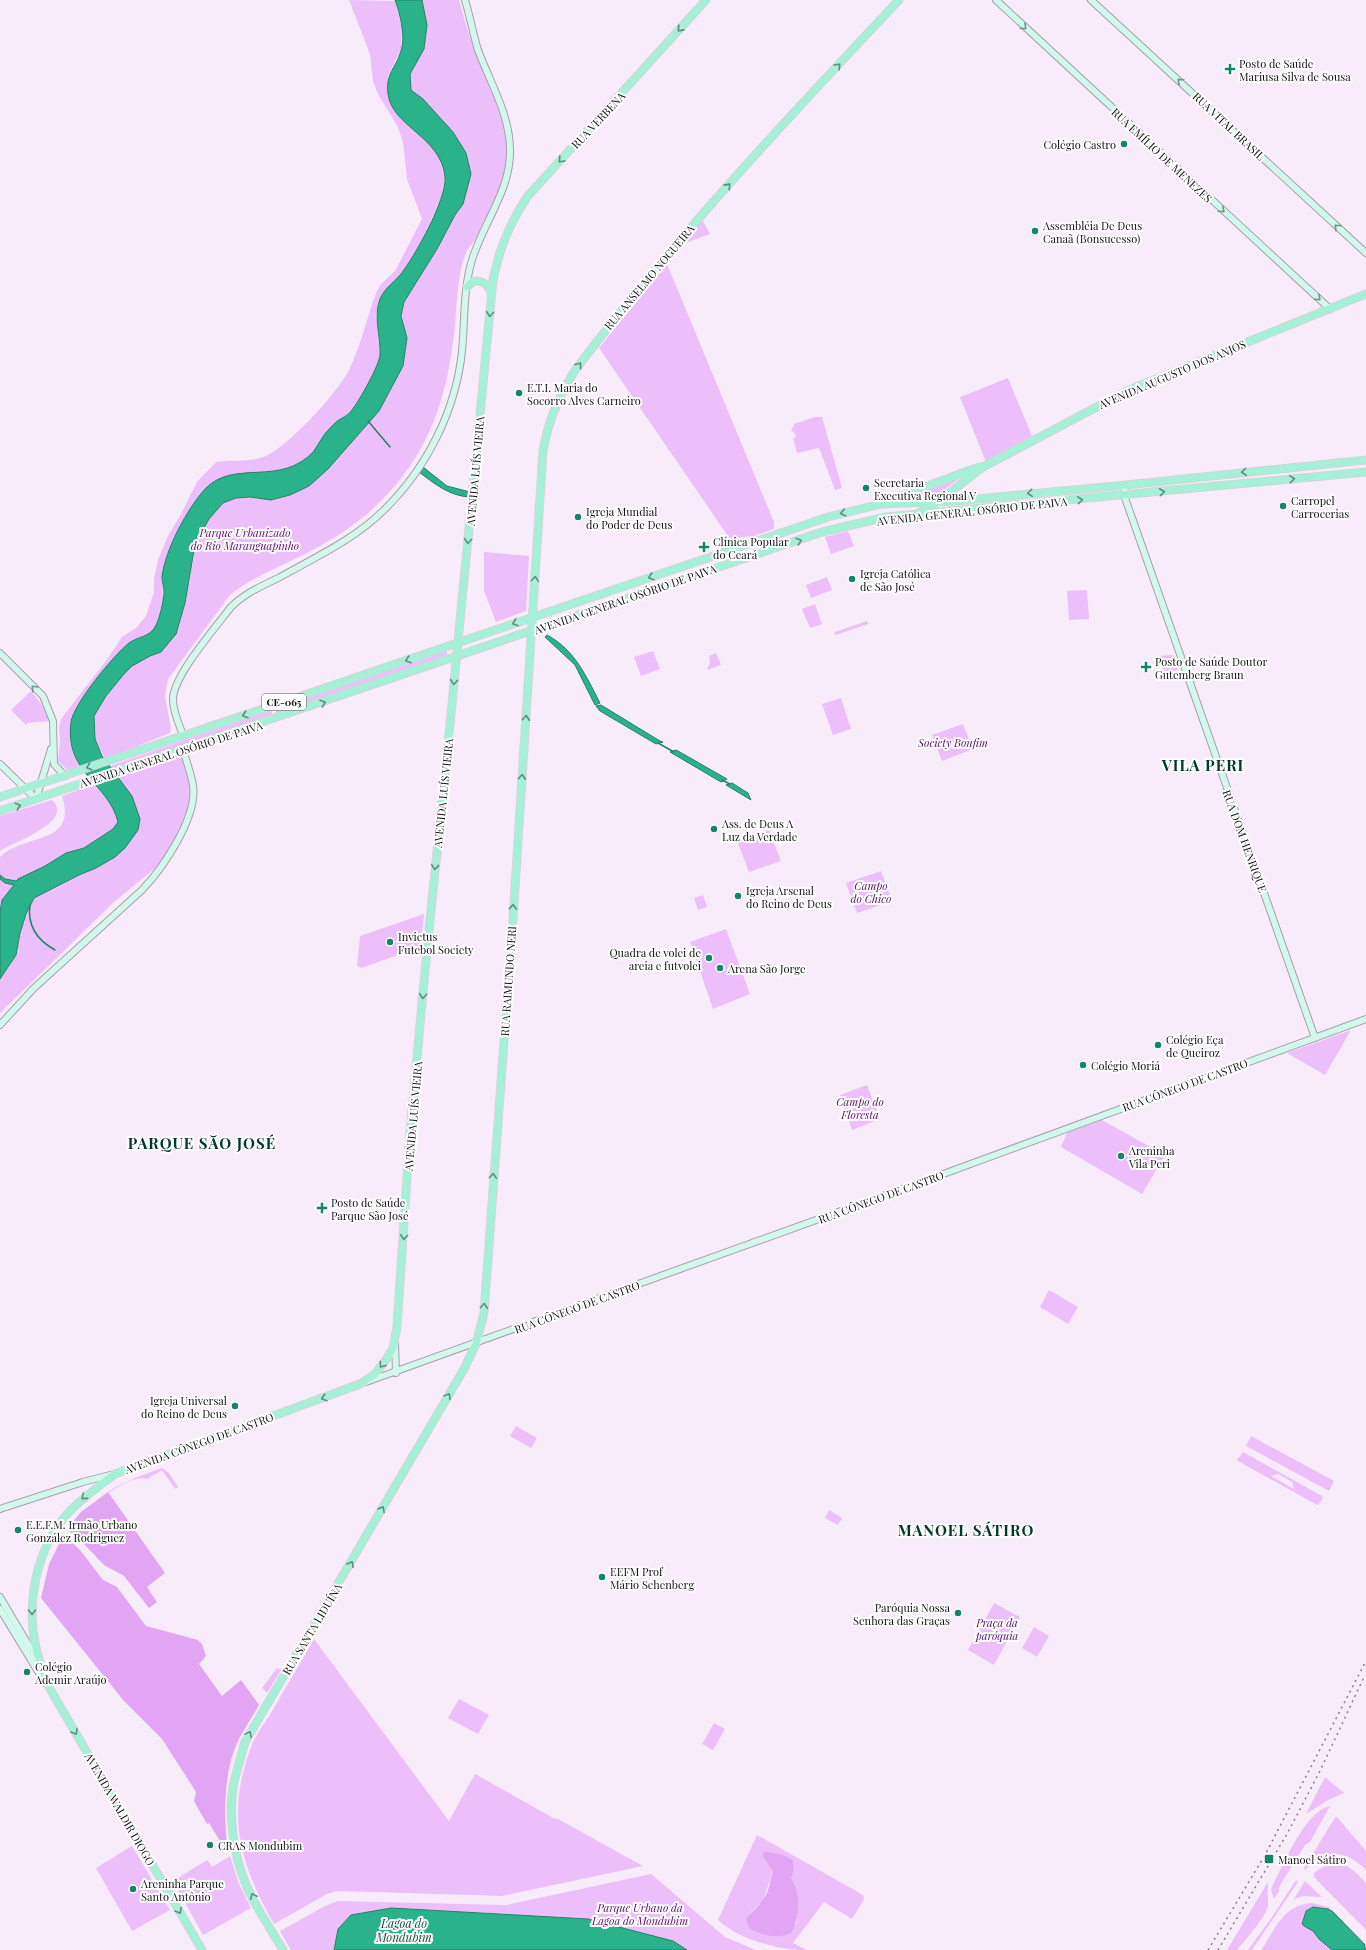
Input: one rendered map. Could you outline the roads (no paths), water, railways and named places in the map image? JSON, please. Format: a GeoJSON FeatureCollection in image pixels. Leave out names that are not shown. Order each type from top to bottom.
{"type":"FeatureCollection","features":[{"type":"Feature","properties":{"kind":"main road"},"geometry":{"type":"LineString","coordinates":[[183,735],[176,716],[173,700],[174,689],[183,671],[241,596],[275,579],[358,532],[385,509],[423,463],[437,437],[451,399],[461,353],[467,287],[472,258],[506,182],[510,150],[508,131],[493,84],[478,50],[465,0]]}},
{"type":"Feature","properties":{"kind":"main road","name":"RUA VERBENA"},"geometry":{"type":"LineString","coordinates":[[500,248],[510,226],[527,197],[706,0]]}},
{"type":"Feature","properties":{"kind":"main road","name":"RUA ANSELMO NOGUEIRA"},"geometry":{"type":"LineString","coordinates":[[532,618],[543,451],[550,421],[563,390],[602,334],[702,214],[775,133],[900,0]]}},
{"type":"Feature","properties":{"kind":"main road","name":"RUA EMÍLIO DE MENEZES"},"geometry":{"type":"LineString","coordinates":[[996,0],[1330,308]]}},
{"type":"Feature","properties":{"kind":"main road","name":"RUA VITAL BRASIL"},"geometry":{"type":"LineString","coordinates":[[1091,0],[1366,253]]}},
{"type":"Feature","properties":{"kind":"main road","name":"AVENIDA LUÍS VIEIRA"},"geometry":{"type":"LineString","coordinates":[[396,1373],[395,1339],[402,1264],[410,1132],[493,280],[500,248]]}},
{"type":"Feature","properties":{"kind":"main road"},"geometry":{"type":"LineString","coordinates":[[467,287],[472,282],[481,282],[489,287],[492,294]]}},
{"type":"Feature","properties":{"kind":"main road","name":"AVENIDA AUGUSTO DOS ANJOS"},"geometry":{"type":"LineString","coordinates":[[916,515],[939,501],[984,467],[1129,390],[1366,294]]}},
{"type":"Feature","properties":{"kind":"main road","name":"AVENIDA GENERAL OSÓRIO DE PAIVA"},"geometry":{"type":"LineString","coordinates":[[0,797],[828,517],[881,504],[939,501],[1125,485],[1366,460]]}},
{"type":"Feature","properties":{"kind":"main road","name":"AVENIDA AUGUSTO DOS ANJOS"},"geometry":{"type":"LineString","coordinates":[[881,504],[897,496],[973,469],[984,467]]}},
{"type":"Feature","properties":{"kind":"main road","name":"AVENIDA GENERAL OSÓRIO DE PAIVA"},"geometry":{"type":"LineString","coordinates":[[0,811],[822,532],[886,518],[1366,472]]}},
{"type":"Feature","properties":{"kind":"main road","name":"RUA DOM HENRIQUE"},"geometry":{"type":"LineString","coordinates":[[1125,485],[1124,495],[1315,1038]]}},
{"type":"Feature","properties":{"kind":"main road","name":"RUA RAIMUNDO NERI"},"geometry":{"type":"LineString","coordinates":[[476,1344],[484,1313],[488,1269],[532,618]]}},
{"type":"Feature","properties":{"kind":"main road"},"geometry":{"type":"LineString","coordinates":[[0,653],[43,696],[53,721],[54,764],[67,775]]}},
{"type":"Feature","properties":{"kind":"main road"},"geometry":{"type":"LineString","coordinates":[[0,764],[36,799],[54,740]]}},
{"type":"Feature","properties":{"kind":"main road"},"geometry":{"type":"LineString","coordinates":[[0,1025],[34,988],[142,890],[155,876],[170,853],[187,820],[192,804],[194,786],[183,750]]}},
{"type":"Feature","properties":{"kind":"main road","name":"RUA CÔNEGO DE CASTRO"},"geometry":{"type":"LineString","coordinates":[[396,1373],[1366,1019]]}},
{"type":"Feature","properties":{"kind":"main road","name":"AVENIDA LUÍS VIEIRA"},"geometry":{"type":"LineString","coordinates":[[360,1384],[369,1379],[383,1365],[390,1353],[395,1339]]}},
{"type":"Feature","properties":{"kind":"main road","name":"RUA SANTA LIDUÍNA"},"geometry":{"type":"LineString","coordinates":[[283,1950],[242,1874],[234,1841],[232,1812],[233,1788],[245,1742],[464,1369],[476,1344]]}},
{"type":"Feature","properties":{"kind":"main road","name":"AVENIDA CÔNEGO DE CASTRO"},"geometry":{"type":"LineString","coordinates":[[0,1509],[57,1490],[115,1474],[360,1384],[396,1373]]}},
{"type":"Feature","properties":{"kind":"main road","name":"AVENIDA WALDIR DIOGO"},"geometry":{"type":"LineString","coordinates":[[50,1689],[41,1666],[33,1630],[32,1604],[36,1578],[44,1552],[56,1530],[71,1510],[85,1496],[115,1474]]}},
{"type":"Feature","properties":{"kind":"main road","name":"AVENIDA WALDIR DIOGO"},"geometry":{"type":"LineString","coordinates":[[0,1597],[41,1666]]}},
{"type":"Feature","properties":{"kind":"main road","name":"AVENIDA WALDIR DIOGO"},"geometry":{"type":"LineString","coordinates":[[0,1609],[50,1689],[202,1950]]}},
{"type":"Feature","properties":{"kind":"water"},"geometry":{"type":"Polygon","coordinates":[[[395,0],[422,0],[427,25],[424,49],[410,74],[411,90],[423,99],[453,132],[466,153],[471,174],[463,204],[404,302],[401,316],[407,338],[403,366],[379,411],[328,469],[309,486],[290,495],[271,500],[250,497],[236,498],[223,503],[209,519],[195,544],[185,603],[176,634],[161,652],[132,666],[124,674],[106,696],[94,716],[95,739],[102,756],[132,796],[140,819],[138,830],[125,848],[115,857],[96,868],[34,898],[26,914],[20,933],[16,955],[0,979],[0,912],[2,900],[14,885],[5,883],[0,879],[0,875],[5,879],[16,881],[66,853],[84,848],[113,829],[118,822],[113,809],[106,798],[80,766],[74,754],[71,739],[71,722],[79,703],[114,658],[129,643],[153,630],[157,624],[163,600],[164,590],[162,577],[167,555],[178,530],[191,507],[205,489],[217,480],[230,475],[287,468],[301,462],[314,451],[328,430],[355,406],[373,375],[380,355],[377,313],[380,299],[386,289],[406,267],[421,242],[441,199],[445,177],[442,163],[435,151],[398,115],[391,105],[387,87],[388,81],[399,57],[403,39],[403,32],[395,0]]]}},
{"type":"Feature","properties":{"kind":"water"},"geometry":{"type":"Polygon","coordinates":[[[423,467],[447,486],[470,492],[470,497],[449,492],[437,485],[419,472],[423,467]]]}},
{"type":"Feature","properties":{"kind":"water"},"geometry":{"type":"Polygon","coordinates":[[[547,635],[565,648],[579,664],[600,703],[595,705],[575,665],[545,637],[547,635]]]}},
{"type":"Feature","properties":{"kind":"water"},"geometry":{"type":"Polygon","coordinates":[[[601,705],[663,742],[656,744],[600,711],[596,706],[601,705]]]}},
{"type":"Feature","properties":{"kind":"water"},"geometry":{"type":"Polygon","coordinates":[[[676,750],[727,779],[721,782],[670,752],[676,750]]]}},
{"type":"Feature","properties":{"kind":"water"},"geometry":{"type":"Polygon","coordinates":[[[732,783],[748,793],[751,800],[726,785],[732,783]]]}},
{"type":"Feature","properties":{"kind":"water"},"geometry":{"type":"Polygon","coordinates":[[[1313,1907],[1328,1909],[1333,1912],[1364,1944],[1366,1950],[1332,1950],[1319,1939],[1313,1931],[1302,1924],[1306,1911],[1313,1907]]]}},
{"type":"Feature","properties":{"kind":"water","name":"Lagoa do Mondubim"},"geometry":{"type":"Polygon","coordinates":[[[391,1908],[588,1919],[673,1941],[687,1950],[334,1950],[338,1929],[351,1915],[391,1908]]]}},
{"type":"Feature","properties":{"kind":"waterway"},"geometry":{"type":"LineString","coordinates":[[368,421],[390,447]]}},
{"type":"Feature","properties":{"kind":"waterway"},"geometry":{"type":"LineString","coordinates":[[658,743],[674,752]]}},
{"type":"Feature","properties":{"kind":"waterway"},"geometry":{"type":"LineString","coordinates":[[722,780],[730,784]]}},
{"type":"Feature","properties":{"kind":"waterway"},"geometry":{"type":"LineString","coordinates":[[30,905],[30,919],[35,932],[43,942],[55,950]]}},
{"type":"Feature","properties":{"kind":"railway"},"geometry":{"type":"LineString","coordinates":[[1208,1950],[1265,1855],[1366,1661]]}},
{"type":"Feature","properties":{"kind":"railway"},"geometry":{"type":"LineString","coordinates":[[1218,1950],[1287,1834],[1320,1771],[1364,1677]]}},
{"type":"Feature","properties":{"kind":"place","name":"Posto de Saúde Mariusa Silva de Sousa"},"geometry":{"type":"Point","coordinates":[1230,69]}},
{"type":"Feature","properties":{"kind":"place","name":"Colégio Castro"},"geometry":{"type":"Point","coordinates":[1124,144]}},
{"type":"Feature","properties":{"kind":"place","name":"Assembléia De Deus Canaã (Bonsucesso)"},"geometry":{"type":"Point","coordinates":[1035,231]}},
{"type":"Feature","properties":{"kind":"place","name":"E.T.I. Maria do Socorro Alves Carneiro"},"geometry":{"type":"Point","coordinates":[519,393]}},
{"type":"Feature","properties":{"kind":"place","name":"Secretaria Executiva Regional V"},"geometry":{"type":"Point","coordinates":[866,488]}},
{"type":"Feature","properties":{"kind":"place","name":"Carropel Carrocerias"},"geometry":{"type":"Point","coordinates":[1283,506]}},
{"type":"Feature","properties":{"kind":"place","name":"Igreja Mundial do Poder de Deus"},"geometry":{"type":"Point","coordinates":[578,517]}},
{"type":"Feature","properties":{"kind":"place","name":"Clínica Popular do Ceará"},"geometry":{"type":"Point","coordinates":[704,547]}},
{"type":"Feature","properties":{"kind":"place","name":"Igreja Católica de São José"},"geometry":{"type":"Point","coordinates":[852,579]}},
{"type":"Feature","properties":{"kind":"place","name":"Posto de Saúde Doutor Gutemberg Braun"},"geometry":{"type":"Point","coordinates":[1146,667]}},
{"type":"Feature","properties":{"kind":"place","name":"Ass. de Deus A Luz da Verdade"},"geometry":{"type":"Point","coordinates":[714,829]}},
{"type":"Feature","properties":{"kind":"place","name":"Igreja Arsenal do Reino de Deus"},"geometry":{"type":"Point","coordinates":[738,896]}},
{"type":"Feature","properties":{"kind":"place","name":"Invictus Futebol Society"},"geometry":{"type":"Point","coordinates":[390,942]}},
{"type":"Feature","properties":{"kind":"place","name":"Quadra de volei de areia e futvolei"},"geometry":{"type":"Point","coordinates":[709,958]}},
{"type":"Feature","properties":{"kind":"place","name":"Arena São Jorge"},"geometry":{"type":"Point","coordinates":[720,968]}},
{"type":"Feature","properties":{"kind":"place","name":"Colégio Eça de Queiroz"},"geometry":{"type":"Point","coordinates":[1158,1045]}},
{"type":"Feature","properties":{"kind":"place","name":"Colégio Moriá"},"geometry":{"type":"Point","coordinates":[1083,1065]}},
{"type":"Feature","properties":{"kind":"place","name":"Areninha Vila Peri"},"geometry":{"type":"Point","coordinates":[1121,1156]}},
{"type":"Feature","properties":{"kind":"place","name":"Posto de Saúde Parque São José"},"geometry":{"type":"Point","coordinates":[322,1208]}},
{"type":"Feature","properties":{"kind":"place","name":"Igreja Universal do Reino de Deus"},"geometry":{"type":"Point","coordinates":[235,1406]}},
{"type":"Feature","properties":{"kind":"place","name":"E.E.F.M. Irmão Urbano González Rodriguez"},"geometry":{"type":"Point","coordinates":[18,1530]}},
{"type":"Feature","properties":{"kind":"place","name":"EEFM Prof Mário Schenberg"},"geometry":{"type":"Point","coordinates":[602,1577]}},
{"type":"Feature","properties":{"kind":"place","name":"Paróquia Nossa Senhora das Graças"},"geometry":{"type":"Point","coordinates":[958,1613]}},
{"type":"Feature","properties":{"kind":"place","name":"Colégio Ademir Araújo"},"geometry":{"type":"Point","coordinates":[27,1672]}},
{"type":"Feature","properties":{"kind":"place","name":"CRAS Mondubim"},"geometry":{"type":"Point","coordinates":[210,1845]}},
{"type":"Feature","properties":{"kind":"place","name":"Manoel Sátiro"},"geometry":{"type":"Point","coordinates":[1269,1859]}},
{"type":"Feature","properties":{"kind":"place","name":"Areninha Parque Santo Antônio"},"geometry":{"type":"Point","coordinates":[133,1889]}},
{"type":"Feature","properties":{"kind":"district","name":"VILA PERI"},"geometry":{"type":"Point","coordinates":[1203,765]}},
{"type":"Feature","properties":{"kind":"district","name":"PARQUE SĂO JOSÉ"},"geometry":{"type":"Point","coordinates":[202,1143]}},
{"type":"Feature","properties":{"kind":"district","name":"MANOEL SÁTIRO"},"geometry":{"type":"Point","coordinates":[966,1530]}},
{"type":"Feature","properties":{"kind":"park label","name":"Parque Urbanizado do Rio Maranguapinho"},"geometry":{"type":"Point","coordinates":[245,538]}},
{"type":"Feature","properties":{"kind":"park label","name":"Society Bonfim"},"geometry":{"type":"Point","coordinates":[953,742]}},
{"type":"Feature","properties":{"kind":"park label","name":"Campo do Chico"},"geometry":{"type":"Point","coordinates":[871,891]}},
{"type":"Feature","properties":{"kind":"park label","name":"Campo do Floresta"},"geometry":{"type":"Point","coordinates":[860,1107]}},
{"type":"Feature","properties":{"kind":"park label","name":"Praça da paróquia"},"geometry":{"type":"Point","coordinates":[997,1628]}},
{"type":"Feature","properties":{"kind":"park label","name":"Parque Urbano da Lagoa do Mondubim"},"geometry":{"type":"Point","coordinates":[640,1913]}}]}
